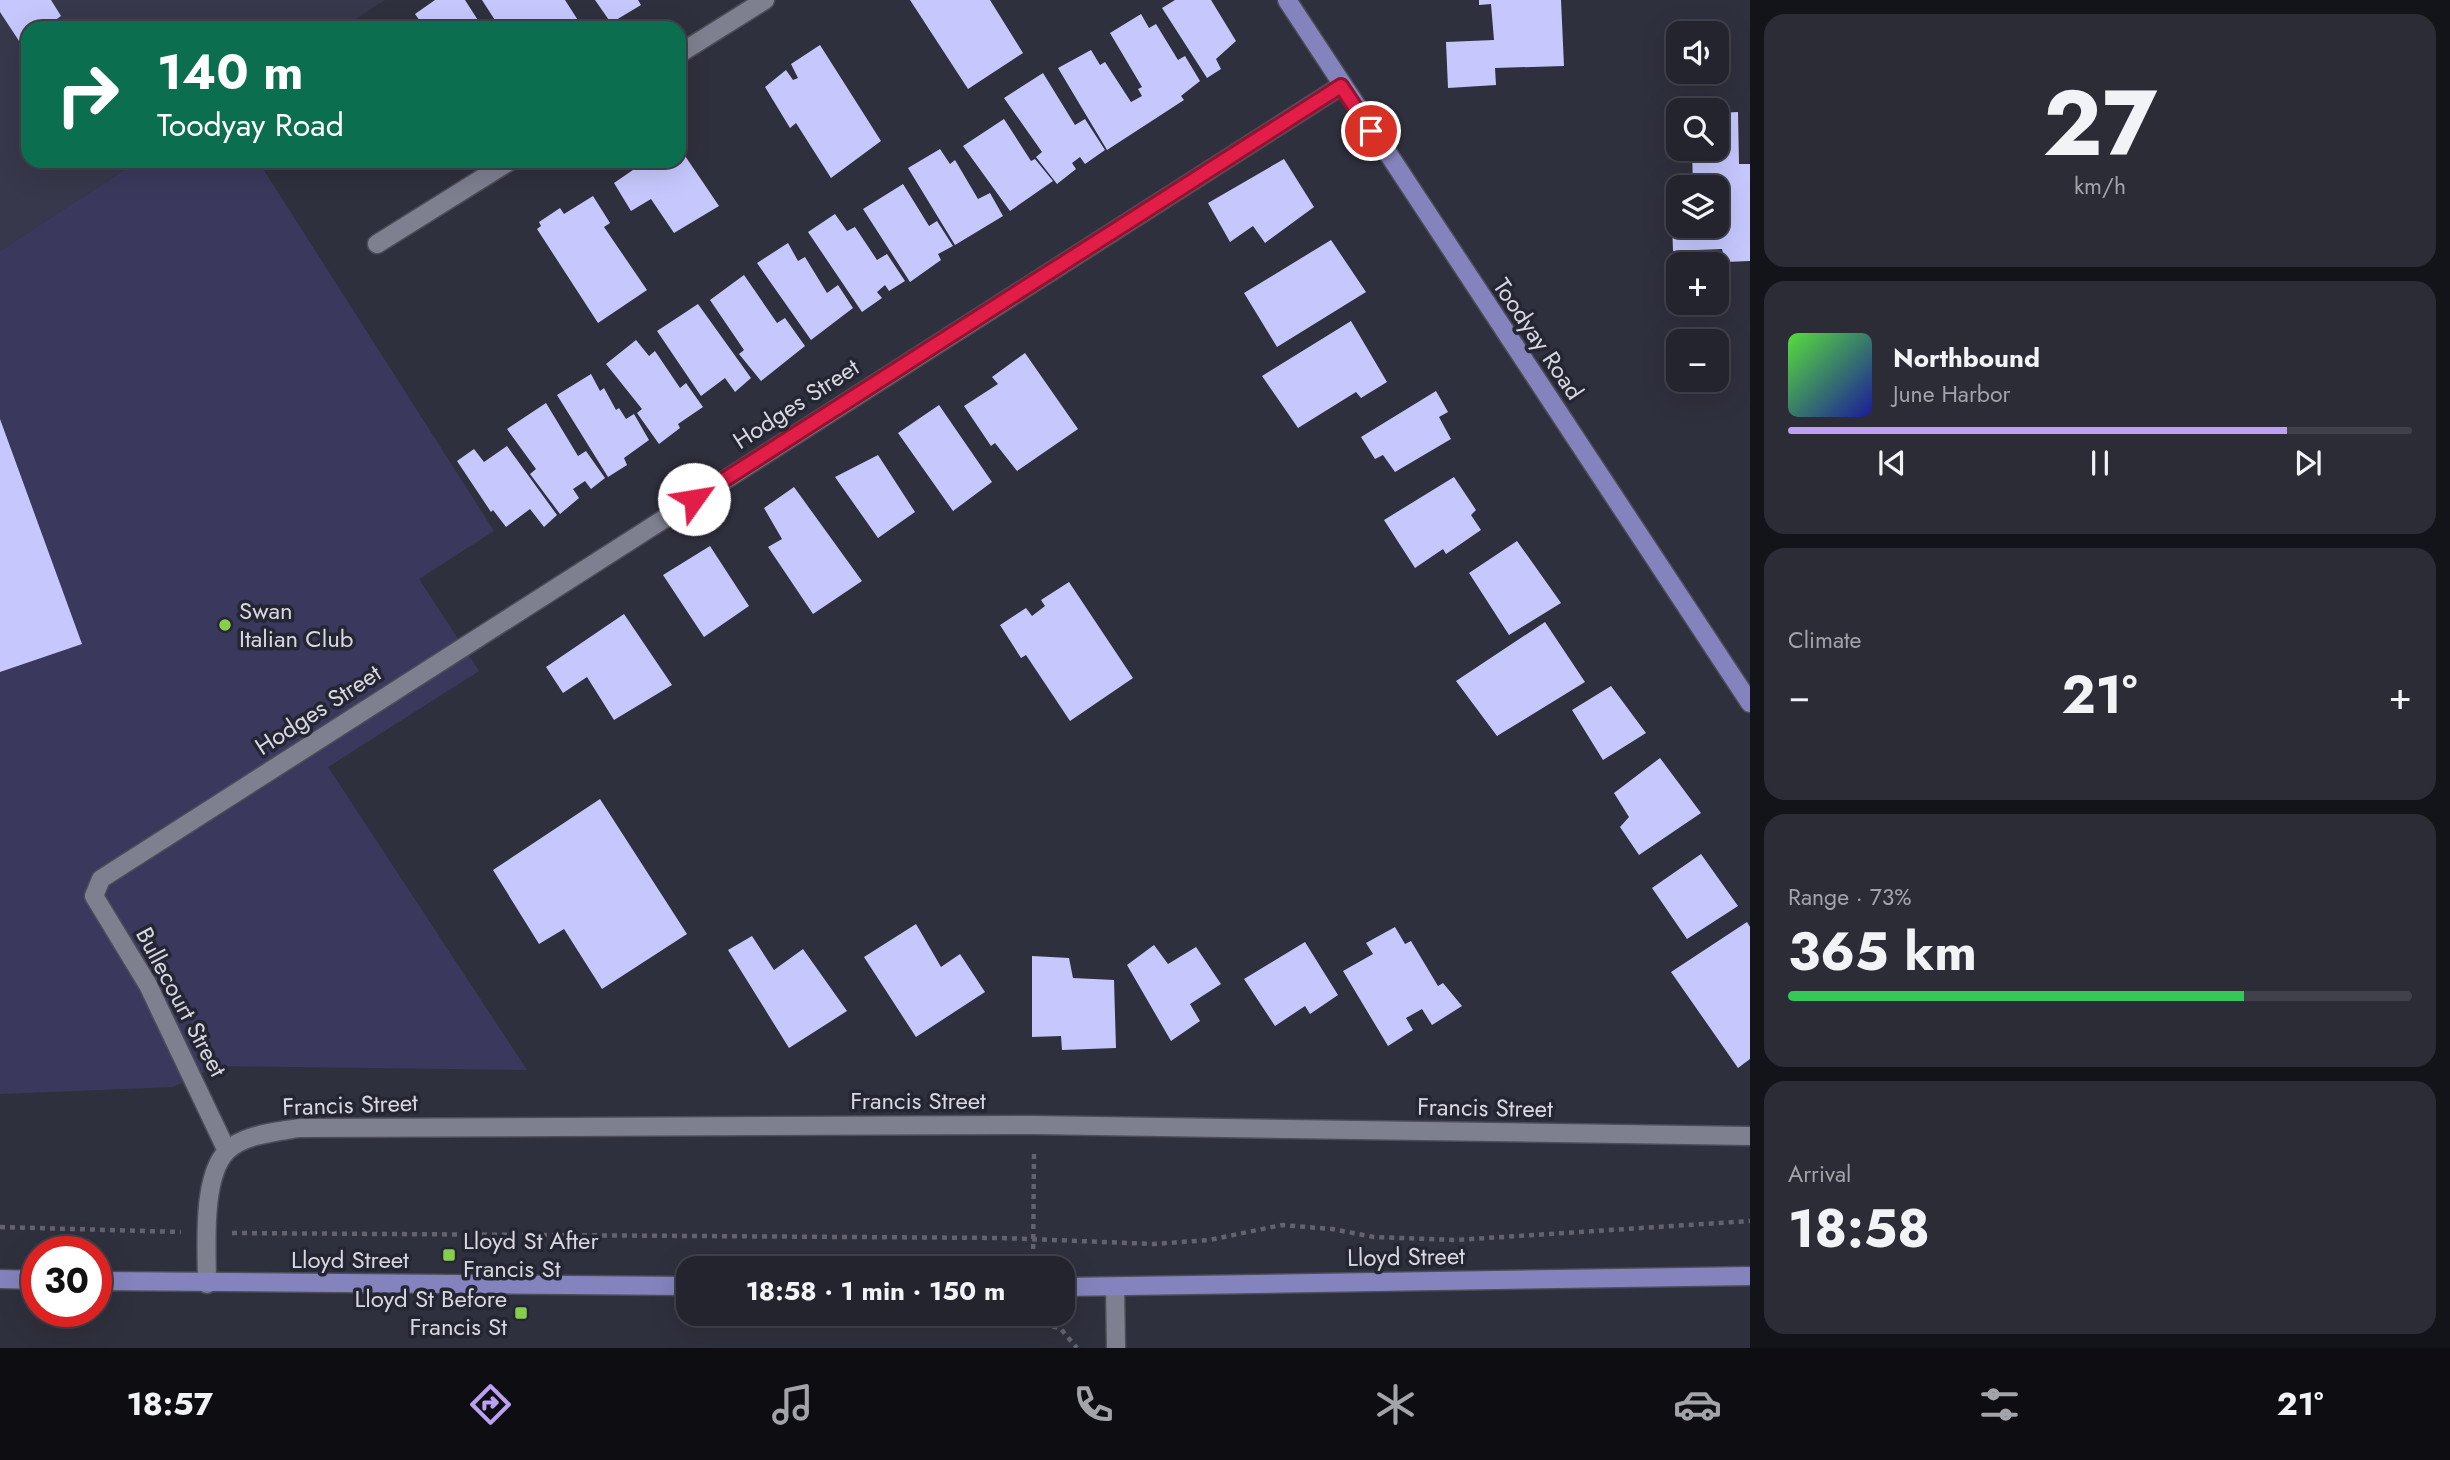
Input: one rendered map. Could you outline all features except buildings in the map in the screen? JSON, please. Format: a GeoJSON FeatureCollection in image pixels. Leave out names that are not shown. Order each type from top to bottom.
{"type":"FeatureCollection","features":[{"type":"Feature","properties":{"kind":"main road","name":"Toodyay Road"},"geometry":{"type":"LineString","coordinates":[[1287,0],[1341,86],[1750,703]]}},
{"type":"Feature","properties":{"kind":"main road","name":"Lloyd Street"},"geometry":{"type":"LineString","coordinates":[[1075,1287],[1750,1276]]}},
{"type":"Feature","properties":{"kind":"main road"},"geometry":{"type":"LineString","coordinates":[[0,1279],[21,1280]]}},
{"type":"Feature","properties":{"kind":"main road","name":"Lloyd Street"},"geometry":{"type":"LineString","coordinates":[[112,1281],[676,1286]]}},
{"type":"Feature","properties":{"kind":"street"},"geometry":{"type":"LineString","coordinates":[[686,50],[765,0]]}},
{"type":"Feature","properties":{"kind":"street","name":"Hodges Street"},"geometry":{"type":"LineString","coordinates":[[101,879],[1341,86]]}},
{"type":"Feature","properties":{"kind":"street"},"geometry":{"type":"LineString","coordinates":[[377,244],[499,168]]}},
{"type":"Feature","properties":{"kind":"street","name":"Bullecourt Street"},"geometry":{"type":"LineString","coordinates":[[101,879],[94,896],[148,985],[227,1151]]}},
{"type":"Feature","properties":{"kind":"street","name":"Francis Street"},"geometry":{"type":"LineString","coordinates":[[227,1151],[260,1135],[299,1128],[1033,1125],[1750,1136]]}},
{"type":"Feature","properties":{"kind":"street"},"geometry":{"type":"LineString","coordinates":[[207,1284],[209,1196],[216,1170],[227,1151]]}},
{"type":"Feature","properties":{"kind":"street"},"geometry":{"type":"LineString","coordinates":[[1115,1287],[1116,1348]]}},
{"type":"Feature","properties":{"kind":"path"},"geometry":{"type":"LineString","coordinates":[[1033,1125],[1033,1256]]}},
{"type":"Feature","properties":{"kind":"path"},"geometry":{"type":"LineString","coordinates":[[0,1227],[207,1233],[1034,1239],[1154,1244],[1209,1240],[1282,1226],[1332,1229],[1374,1237],[1456,1240],[1750,1221]]}},
{"type":"Feature","properties":{"kind":"path"},"geometry":{"type":"LineString","coordinates":[[1050,1326],[1060,1328],[1077,1348]]}},
{"type":"Feature","properties":{"kind":"shaded area"},"geometry":{"type":"Polygon","coordinates":[[[0,0],[385,0],[353,21],[21,21],[21,168],[127,168],[0,251],[0,0]]]}},
{"type":"Feature","properties":{"kind":"shaded area","name":"Swan Italian Club"},"geometry":{"type":"Polygon","coordinates":[[[127,168],[262,168],[494,531],[419,579],[479,671],[328,767],[527,1070],[217,1066],[173,1087],[0,1094],[0,251],[127,168]]]}},
{"type":"Feature","properties":{"kind":"place","name":"Swan Italian Club"},"geometry":{"type":"Point","coordinates":[225,625]}},
{"type":"Feature","properties":{"kind":"place","name":"Lloyd St After Francis St"},"geometry":{"type":"Point","coordinates":[449,1255]}},
{"type":"Feature","properties":{"kind":"place","name":"Lloyd St Before Francis St"},"geometry":{"type":"Point","coordinates":[521,1313]}},
{"type":"Feature","properties":{"kind":"route"},"geometry":{"type":"LineString","coordinates":[[694,499],[1341,86],[1371,131]]}}]}
